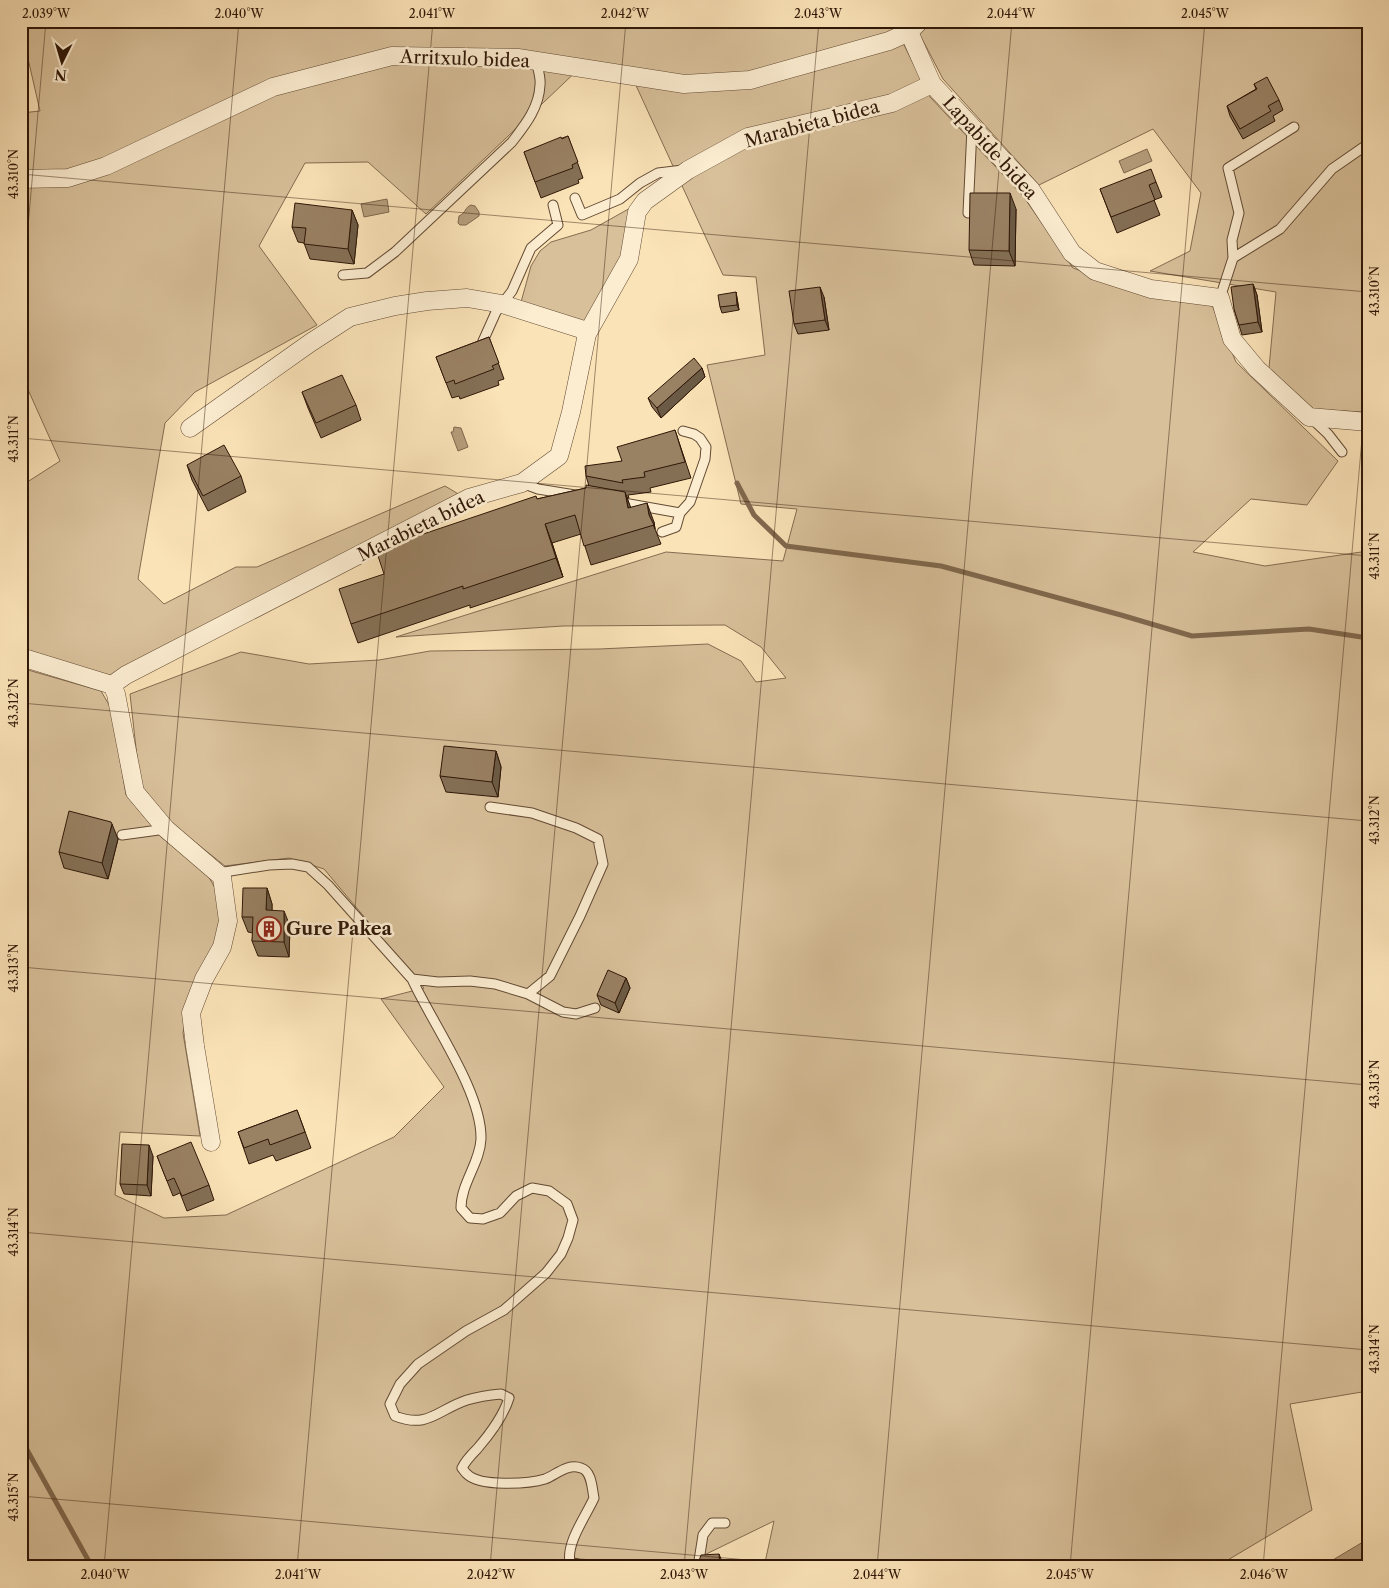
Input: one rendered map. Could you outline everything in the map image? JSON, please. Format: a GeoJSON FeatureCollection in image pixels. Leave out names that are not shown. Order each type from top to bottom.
{"type":"FeatureCollection","features":[{"type":"Feature","properties":{"kind":"street","name":"Arritxulo bidea"},"geometry":{"type":"LineString","coordinates":[[21,179],[68,178],[106,166],[273,87],[392,56],[518,58],[684,84],[750,80],[889,41],[914,27]]}},
{"type":"Feature","properties":{"kind":"street","name":"Lapabide bidea"},"geometry":{"type":"LineString","coordinates":[[914,27],[932,84],[1031,190],[1072,253],[1095,271],[1151,289],[1220,298]]}},
{"type":"Feature","properties":{"kind":"street","name":"Marabieta bidea"},"geometry":{"type":"LineString","coordinates":[[112,685],[126,675],[469,498],[522,483],[558,456],[571,412],[586,334],[629,259],[637,212],[645,200],[688,170],[748,137],[892,103],[932,84]]}},
{"type":"Feature","properties":{"kind":"street"},"geometry":{"type":"LineString","coordinates":[[190,428],[350,317],[403,305],[467,298],[502,304],[581,329],[586,334]]}},
{"type":"Feature","properties":{"kind":"street"},"geometry":{"type":"LineString","coordinates":[[1220,298],[1232,339],[1257,369],[1309,416],[1368,422]]}},
{"type":"Feature","properties":{"kind":"street"},"geometry":{"type":"LineString","coordinates":[[21,657],[112,685],[116,694],[135,792],[166,829],[222,877],[228,921],[222,947],[204,979],[191,1013],[211,1142]]}},
{"type":"Feature","properties":{"kind":"lane"},"geometry":{"type":"LineString","coordinates":[[342,275],[367,273],[395,252],[512,142],[528,122],[537,101],[541,84],[536,62]]}},
{"type":"Feature","properties":{"kind":"lane"},"geometry":{"type":"LineString","coordinates":[[968,214],[972,127]]}},
{"type":"Feature","properties":{"kind":"lane"},"geometry":{"type":"LineString","coordinates":[[1220,298],[1232,258],[1232,240],[1240,213],[1228,168],[1294,127]]}},
{"type":"Feature","properties":{"kind":"lane"},"geometry":{"type":"LineString","coordinates":[[1232,258],[1280,229],[1332,169],[1368,144]]}},
{"type":"Feature","properties":{"kind":"lane"},"geometry":{"type":"LineString","coordinates":[[575,198],[582,215],[620,199],[640,183],[658,173],[688,170]]}},
{"type":"Feature","properties":{"kind":"lane"},"geometry":{"type":"LineString","coordinates":[[483,341],[496,312],[512,290],[531,248],[558,225],[553,205]]}},
{"type":"Feature","properties":{"kind":"lane"},"geometry":{"type":"LineString","coordinates":[[1309,416],[1328,434],[1342,452]]}},
{"type":"Feature","properties":{"kind":"lane"},"geometry":{"type":"LineString","coordinates":[[662,532],[676,527],[680,513],[690,502],[705,459],[706,447],[700,438],[683,431]]}},
{"type":"Feature","properties":{"kind":"lane"},"geometry":{"type":"LineString","coordinates":[[522,483],[538,489],[585,496]]}},
{"type":"Feature","properties":{"kind":"lane"},"geometry":{"type":"LineString","coordinates":[[604,500],[680,513]]}},
{"type":"Feature","properties":{"kind":"lane"},"geometry":{"type":"LineString","coordinates":[[490,807],[532,813],[576,828],[598,840],[603,864],[550,976],[528,994]]}},
{"type":"Feature","properties":{"kind":"lane"},"geometry":{"type":"LineString","coordinates":[[122,835],[166,829]]}},
{"type":"Feature","properties":{"kind":"lane"},"geometry":{"type":"LineString","coordinates":[[218,873],[269,865],[292,864],[308,867],[328,885],[412,980],[461,1073],[480,1118],[481,1140],[478,1156],[461,1195],[461,1208],[470,1218],[483,1220],[500,1213],[516,1196],[532,1188],[549,1191],[567,1204],[573,1220],[568,1238],[561,1254],[546,1273],[504,1310],[466,1331],[418,1364],[400,1384],[390,1404],[394,1416],[406,1421],[419,1422],[466,1400],[501,1394],[509,1398],[505,1410],[497,1422],[466,1460],[462,1468],[467,1475],[480,1481],[509,1483],[546,1479],[557,1471],[568,1468],[581,1468],[588,1473],[594,1498],[573,1539],[568,1555],[570,1562],[580,1566],[610,1564],[619,1567]]}},
{"type":"Feature","properties":{"kind":"lane"},"geometry":{"type":"LineString","coordinates":[[412,980],[438,982],[470,981],[496,984],[528,994],[563,1012],[576,1014],[595,1008]]}},
{"type":"Feature","properties":{"kind":"lane"},"geometry":{"type":"LineString","coordinates":[[698,1567],[703,1535],[712,1523],[725,1523]]}},
{"type":"Feature","properties":{"kind":"shaded area"},"geometry":{"type":"Polygon","coordinates":[[[21,21],[904,21],[896,29],[930,97],[1023,196],[1073,268],[1153,297],[1212,305],[1236,362],[1338,461],[1307,505],[1251,499],[1193,552],[1265,566],[1368,551],[1368,1391],[1290,1404],[1312,1510],[1216,1567],[764,1567],[774,1521],[692,1561],[691,1567],[21,1567],[21,668],[101,691],[112,710],[126,795],[161,837],[206,872],[215,888],[221,925],[211,955],[188,1003],[183,1033],[200,1136],[120,1132],[115,1195],[164,1218],[226,1215],[394,1137],[444,1087],[381,999],[424,988],[324,869],[289,858],[225,866],[171,823],[140,784],[130,694],[241,652],[309,664],[379,660],[430,651],[599,649],[708,644],[741,661],[756,682],[786,678],[761,647],[725,625],[563,626],[396,637],[666,552],[783,561],[797,509],[741,504],[707,365],[765,355],[756,277],[723,275],[628,68],[584,64],[426,214],[368,162],[305,163],[259,246],[317,325],[195,392],[165,423],[138,579],[164,604],[236,567],[257,567],[445,486],[460,495],[110,676],[21,650],[21,486],[60,461],[21,374],[21,113],[40,111],[21,21]]]}},
{"type":"Feature","properties":{"kind":"shaded area"},"geometry":{"type":"Polygon","coordinates":[[[934,21],[1368,21],[1368,448],[1362,412],[1310,409],[1269,368],[1276,292],[1150,271],[1190,251],[1201,193],[1153,129],[1039,185],[943,79],[919,33],[934,21]]]}},
{"type":"Feature","properties":{"kind":"shaded area"},"geometry":{"type":"Polygon","coordinates":[[[1147,149],[1152,161],[1124,173],[1119,161],[1147,149]]]}},
{"type":"Feature","properties":{"kind":"shaded area"},"geometry":{"type":"Polygon","coordinates":[[[387,199],[389,212],[364,217],[361,204],[387,199]]]}},
{"type":"Feature","properties":{"kind":"shaded area"},"geometry":{"type":"Polygon","coordinates":[[[471,205],[475,206],[479,216],[466,225],[460,225],[458,223],[459,216],[471,205]]]}},
{"type":"Feature","properties":{"kind":"shaded area"},"geometry":{"type":"Polygon","coordinates":[[[632,207],[621,260],[583,323],[521,302],[531,266],[540,251],[551,242],[591,230],[632,207]]]}},
{"type":"Feature","properties":{"kind":"shaded area"},"geometry":{"type":"Polygon","coordinates":[[[454,427],[461,428],[468,447],[458,451],[451,432],[453,432],[454,427]]]}},
{"type":"Feature","properties":{"kind":"shaded area"},"geometry":{"type":"Polygon","coordinates":[[[1368,1539],[1368,1567],[1321,1567],[1368,1539]]]}},
{"type":"Feature","properties":{"kind":"building"},"geometry":{"type":"Polygon","coordinates":[[[1267,77],[1279,100],[1268,106],[1271,111],[1240,129],[1227,106],[1257,89],[1254,84],[1267,77]]]}},
{"type":"Feature","properties":{"kind":"building"},"geometry":{"type":"Polygon","coordinates":[[[568,136],[578,162],[572,165],[573,168],[535,182],[524,152],[568,136]]]}},
{"type":"Feature","properties":{"kind":"building"},"geometry":{"type":"Polygon","coordinates":[[[1151,169],[1156,182],[1149,185],[1155,200],[1111,217],[1100,189],[1151,169]]]}},
{"type":"Feature","properties":{"kind":"building"},"geometry":{"type":"Polygon","coordinates":[[[970,193],[1010,193],[1009,251],[969,250],[970,193]]]}},
{"type":"Feature","properties":{"kind":"building"},"geometry":{"type":"Polygon","coordinates":[[[295,203],[352,210],[348,249],[304,244],[306,228],[292,227],[295,203]]]}},
{"type":"Feature","properties":{"kind":"building"},"geometry":{"type":"Polygon","coordinates":[[[1253,284],[1258,322],[1239,325],[1234,309],[1231,287],[1253,284]]]}},
{"type":"Feature","properties":{"kind":"building"},"geometry":{"type":"Polygon","coordinates":[[[820,287],[825,320],[794,324],[789,291],[820,287]]]}},
{"type":"Feature","properties":{"kind":"building"},"geometry":{"type":"Polygon","coordinates":[[[736,292],[737,305],[720,307],[718,295],[736,292]]]}},
{"type":"Feature","properties":{"kind":"building"},"geometry":{"type":"Polygon","coordinates":[[[489,337],[499,363],[492,366],[494,369],[455,384],[454,380],[446,383],[436,357],[489,337]]]}},
{"type":"Feature","properties":{"kind":"building"},"geometry":{"type":"Polygon","coordinates":[[[694,358],[702,368],[657,408],[648,398],[694,358]]]}},
{"type":"Feature","properties":{"kind":"building"},"geometry":{"type":"Polygon","coordinates":[[[342,375],[356,405],[316,423],[302,392],[342,375]]]}},
{"type":"Feature","properties":{"kind":"building"},"geometry":{"type":"Polygon","coordinates":[[[675,430],[685,462],[644,472],[645,477],[622,480],[623,483],[586,476],[585,466],[622,461],[617,447],[675,430]]]}},
{"type":"Feature","properties":{"kind":"building"},"geometry":{"type":"Polygon","coordinates":[[[224,445],[241,476],[203,496],[187,465],[224,445]]]}},
{"type":"Feature","properties":{"kind":"building"},"geometry":{"type":"Polygon","coordinates":[[[586,485],[625,492],[628,508],[647,503],[649,515],[654,525],[584,546],[575,515],[545,524],[556,558],[463,589],[463,586],[351,624],[339,589],[384,574],[376,550],[536,496],[537,499],[586,488],[586,485]]]}},
{"type":"Feature","properties":{"kind":"building"},"geometry":{"type":"Polygon","coordinates":[[[444,746],[496,751],[492,782],[440,776],[444,746]]]}},
{"type":"Feature","properties":{"kind":"building"},"geometry":{"type":"Polygon","coordinates":[[[69,811],[111,822],[102,863],[59,852],[69,811]]]}},
{"type":"Feature","properties":{"kind":"building"},"geometry":{"type":"Polygon","coordinates":[[[243,888],[267,888],[266,910],[284,911],[284,942],[252,941],[253,917],[242,917],[243,888]]]}},
{"type":"Feature","properties":{"kind":"building"},"geometry":{"type":"Polygon","coordinates":[[[608,970],[626,978],[615,1003],[597,995],[608,970]]]}},
{"type":"Feature","properties":{"kind":"building"},"geometry":{"type":"Polygon","coordinates":[[[297,1110],[305,1132],[270,1145],[268,1139],[244,1148],[238,1132],[297,1110]]]}},
{"type":"Feature","properties":{"kind":"building"},"geometry":{"type":"Polygon","coordinates":[[[191,1142],[209,1185],[182,1196],[174,1178],[167,1181],[157,1156],[191,1142]]]}},
{"type":"Feature","properties":{"kind":"building"},"geometry":{"type":"Polygon","coordinates":[[[122,1144],[149,1145],[147,1185],[120,1184],[122,1144]]]}},
{"type":"Feature","properties":{"kind":"building"},"geometry":{"type":"Polygon","coordinates":[[[719,1554],[720,1567],[699,1567],[701,1555],[719,1554]]]}},
{"type":"Feature","properties":{"kind":"waterway"},"geometry":{"type":"LineString","coordinates":[[737,483],[754,515],[786,546],[941,566],[1192,636],[1309,629],[1368,638]]}},
{"type":"Feature","properties":{"kind":"waterway"},"geometry":{"type":"LineString","coordinates":[[21,1439],[92,1567]]}},
{"type":"Feature","properties":{"kind":"place","name":"Gure Pakea"},"geometry":{"type":"Point","coordinates":[269,929]}}]}
